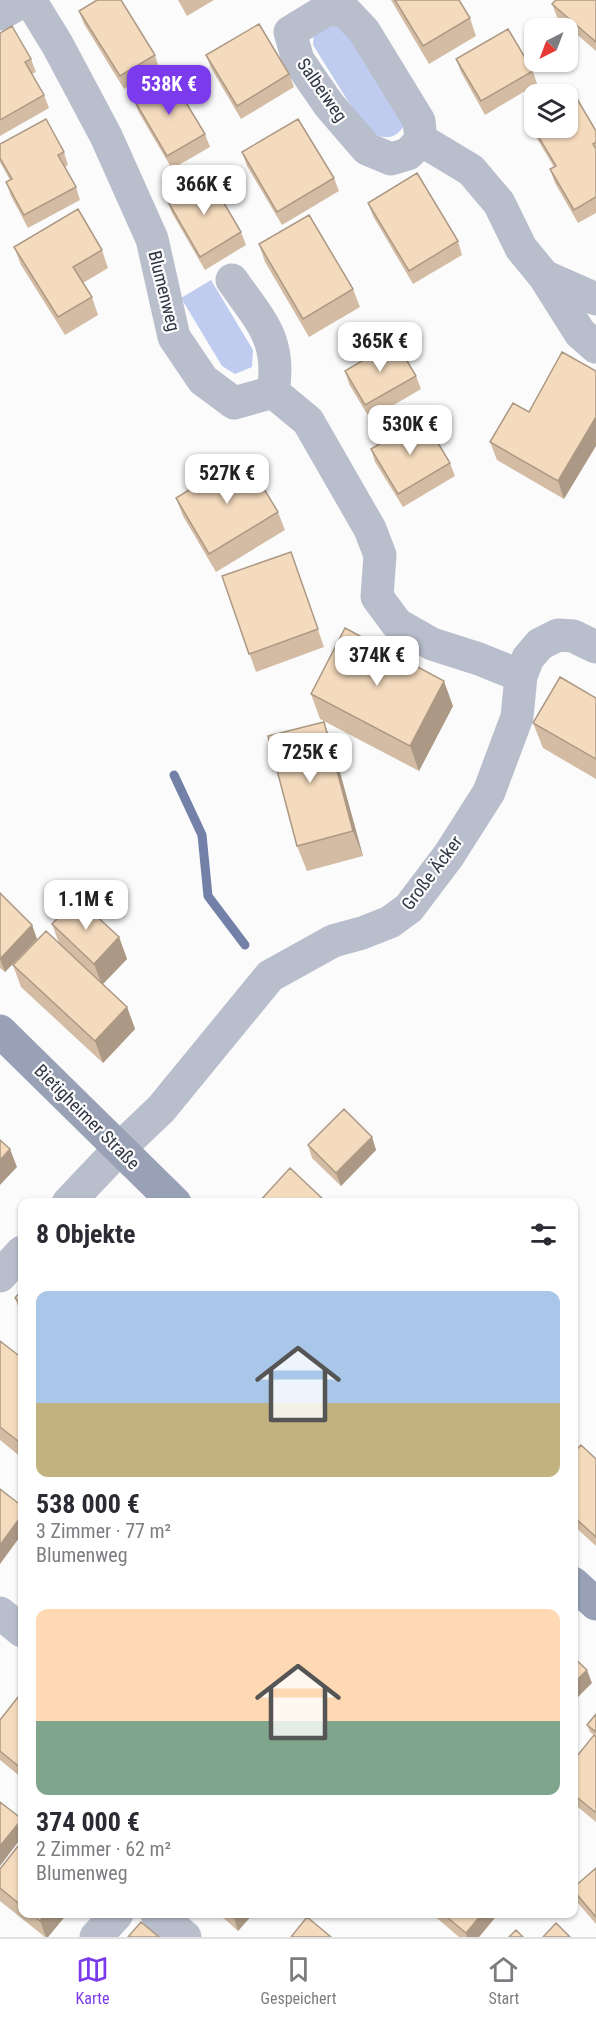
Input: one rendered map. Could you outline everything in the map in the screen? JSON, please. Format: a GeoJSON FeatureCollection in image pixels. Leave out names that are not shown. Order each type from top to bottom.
{"type":"FeatureCollection","features":[{"type":"Feature","properties":{"kind":"street"},"geometry":{"type":"LineString","coordinates":[[0,14],[25,0]]}},
{"type":"Feature","properties":{"kind":"street","name":"Blumenweg"},"geometry":{"type":"LineString","coordinates":[[30,0],[57,44],[106,136],[152,239],[174,337],[203,380],[234,404],[273,392]]}},
{"type":"Feature","properties":{"kind":"street","name":"Salbeiweg"},"geometry":{"type":"LineString","coordinates":[[327,9],[345,11],[364,31],[403,93],[419,121],[421,140],[408,154],[391,159],[367,148],[329,105],[298,60],[290,32],[327,9]]}},
{"type":"Feature","properties":{"kind":"street"},"geometry":{"type":"LineString","coordinates":[[421,140],[471,170],[499,203],[521,248],[544,276],[580,333],[596,347]]}},
{"type":"Feature","properties":{"kind":"street"},"geometry":{"type":"LineString","coordinates":[[544,276],[596,299]]}},
{"type":"Feature","properties":{"kind":"street"},"geometry":{"type":"LineString","coordinates":[[232,280],[270,336],[276,357],[273,392],[308,421],[370,529],[380,555],[377,597],[397,624],[432,644],[521,676]]}},
{"type":"Feature","properties":{"kind":"street","name":"Große Äcker"},"geometry":{"type":"LineString","coordinates":[[73,1198],[161,1109],[270,976],[333,942],[390,922],[409,908],[449,855],[489,792],[517,717],[521,676],[528,658],[540,644],[558,635],[573,636],[596,647]]}},
{"type":"Feature","properties":{"kind":"street","name":"Bietigheimer Straße"},"geometry":{"type":"LineString","coordinates":[[0,1031],[170,1198]]}},
{"type":"Feature","properties":{"kind":"street"},"geometry":{"type":"LineString","coordinates":[[0,1276],[18,1256]]}},
{"type":"Feature","properties":{"kind":"street"},"geometry":{"type":"LineString","coordinates":[[578,1588],[596,1604]]}},
{"type":"Feature","properties":{"kind":"street"},"geometry":{"type":"LineString","coordinates":[[0,1613],[18,1628]]}},
{"type":"Feature","properties":{"kind":"street"},"geometry":{"type":"LineString","coordinates":[[96,1937],[113,1918]]}},
{"type":"Feature","properties":{"kind":"street"},"geometry":{"type":"LineString","coordinates":[[163,1918],[185,1937]]}},
{"type":"Feature","properties":{"kind":"shaded area"},"geometry":{"type":"Polygon","coordinates":[[[339,13],[409,117],[401,130],[391,137],[380,136],[366,130],[313,45],[314,25],[339,13]]]}},
{"type":"Feature","properties":{"kind":"shaded area"},"geometry":{"type":"Polygon","coordinates":[[[211,280],[253,350],[252,367],[235,374],[222,366],[181,298],[211,280]]]}},
{"type":"Feature","properties":{"kind":"building"},"geometry":{"type":"Polygon","coordinates":[[[97,0],[121,0],[155,55],[120,76],[79,11],[97,0]]]}},
{"type":"Feature","properties":{"kind":"building"},"geometry":{"type":"Polygon","coordinates":[[[395,0],[459,0],[470,18],[423,46],[395,0]]]}},
{"type":"Feature","properties":{"kind":"building"},"geometry":{"type":"Polygon","coordinates":[[[556,0],[596,0],[596,42],[578,26],[578,18],[568,18],[552,4],[556,0]]]}},
{"type":"Feature","properties":{"kind":"building"},"geometry":{"type":"Polygon","coordinates":[[[259,24],[289,74],[237,106],[206,55],[259,24]]]}},
{"type":"Feature","properties":{"kind":"building"},"geometry":{"type":"Polygon","coordinates":[[[12,26],[31,59],[25,62],[44,95],[0,120],[0,33],[12,26]]]}},
{"type":"Feature","properties":{"kind":"building"},"geometry":{"type":"Polygon","coordinates":[[[508,29],[524,56],[524,72],[531,72],[481,101],[456,59],[508,29]]]}},
{"type":"Feature","properties":{"kind":"building"},"geometry":{"type":"Polygon","coordinates":[[[170,76],[205,134],[167,156],[133,98],[170,76]]]}},
{"type":"Feature","properties":{"kind":"building"},"geometry":{"type":"Polygon","coordinates":[[[578,101],[596,131],[596,142],[593,144],[596,149],[596,197],[574,210],[550,169],[556,166],[539,138],[578,138],[578,101]]]}},
{"type":"Feature","properties":{"kind":"building"},"geometry":{"type":"Polygon","coordinates":[[[46,119],[64,152],[58,155],[76,187],[24,215],[6,182],[12,179],[0,158],[0,144],[46,119]]]}},
{"type":"Feature","properties":{"kind":"building"},"geometry":{"type":"Polygon","coordinates":[[[298,119],[334,178],[277,212],[242,152],[298,119]]]}},
{"type":"Feature","properties":{"kind":"building"},"geometry":{"type":"Polygon","coordinates":[[[417,173],[458,241],[409,271],[368,203],[417,173]]]}},
{"type":"Feature","properties":{"kind":"building"},"geometry":{"type":"Polygon","coordinates":[[[208,176],[241,232],[200,257],[167,200],[208,176]]]}},
{"type":"Feature","properties":{"kind":"building"},"geometry":{"type":"Polygon","coordinates":[[[78,209],[102,250],[73,267],[92,297],[58,317],[14,247],[78,209]]]}},
{"type":"Feature","properties":{"kind":"building"},"geometry":{"type":"Polygon","coordinates":[[[309,215],[353,289],[303,319],[259,244],[309,215]]]}},
{"type":"Feature","properties":{"kind":"building"},"geometry":{"type":"Polygon","coordinates":[[[395,341],[416,376],[365,405],[345,371],[395,341]]]}},
{"type":"Feature","properties":{"kind":"building"},"geometry":{"type":"Polygon","coordinates":[[[562,352],[596,371],[596,417],[558,481],[490,442],[513,403],[529,412],[562,352]]]}},
{"type":"Feature","properties":{"kind":"building"},"geometry":{"type":"Polygon","coordinates":[[[423,418],[450,463],[398,494],[371,449],[423,418]]]}},
{"type":"Feature","properties":{"kind":"building"},"geometry":{"type":"Polygon","coordinates":[[[244,456],[278,512],[209,554],[176,498],[244,456]]]}},
{"type":"Feature","properties":{"kind":"building"},"geometry":{"type":"Polygon","coordinates":[[[291,552],[318,629],[249,654],[222,576],[291,552]]]}},
{"type":"Feature","properties":{"kind":"building"},"geometry":{"type":"Polygon","coordinates":[[[345,628],[444,681],[410,746],[311,694],[345,628]]]}},
{"type":"Feature","properties":{"kind":"building"},"geometry":{"type":"Polygon","coordinates":[[[560,677],[596,698],[596,759],[533,723],[560,677]]]}},
{"type":"Feature","properties":{"kind":"building"},"geometry":{"type":"Polygon","coordinates":[[[324,722],[353,831],[297,846],[268,736],[324,722]]]}},
{"type":"Feature","properties":{"kind":"building"},"geometry":{"type":"Polygon","coordinates":[[[0,893],[32,925],[0,959],[0,893]]]}},
{"type":"Feature","properties":{"kind":"building"},"geometry":{"type":"Polygon","coordinates":[[[77,898],[119,937],[94,964],[52,924],[77,898]]]}},
{"type":"Feature","properties":{"kind":"building"},"geometry":{"type":"Polygon","coordinates":[[[46,931],[127,1007],[95,1041],[13,965],[46,931]]]}},
{"type":"Feature","properties":{"kind":"building"},"geometry":{"type":"Polygon","coordinates":[[[344,1109],[372,1137],[336,1173],[308,1145],[344,1109]]]}},
{"type":"Feature","properties":{"kind":"building"},"geometry":{"type":"Polygon","coordinates":[[[0,1140],[10,1149],[0,1160],[0,1140]]]}},
{"type":"Feature","properties":{"kind":"building"},"geometry":{"type":"Polygon","coordinates":[[[290,1168],[322,1198],[263,1198],[290,1168]]]}},
{"type":"Feature","properties":{"kind":"building"},"geometry":{"type":"Polygon","coordinates":[[[0,1341],[18,1355],[18,1441],[0,1427],[0,1341]]]}},
{"type":"Feature","properties":{"kind":"building"},"geometry":{"type":"Polygon","coordinates":[[[581,1445],[596,1459],[596,1537],[578,1521],[578,1448],[581,1445]]]}},
{"type":"Feature","properties":{"kind":"building"},"geometry":{"type":"Polygon","coordinates":[[[0,1489],[18,1503],[18,1520],[0,1545],[0,1489]]]}},
{"type":"Feature","properties":{"kind":"building"},"geometry":{"type":"Polygon","coordinates":[[[578,1662],[587,1670],[578,1679],[578,1662]]]}},
{"type":"Feature","properties":{"kind":"building"},"geometry":{"type":"Polygon","coordinates":[[[18,1697],[18,1766],[0,1751],[0,1720],[18,1697]]]}},
{"type":"Feature","properties":{"kind":"building"},"geometry":{"type":"Polygon","coordinates":[[[596,1714],[596,1732],[587,1725],[596,1714]]]}},
{"type":"Feature","properties":{"kind":"building"},"geometry":{"type":"Polygon","coordinates":[[[594,1735],[596,1737],[595,1812],[578,1798],[578,1755],[594,1735]]]}},
{"type":"Feature","properties":{"kind":"building"},"geometry":{"type":"Polygon","coordinates":[[[0,1802],[18,1816],[18,1824],[0,1846],[0,1802]]]}},
{"type":"Feature","properties":{"kind":"building"},"geometry":{"type":"Polygon","coordinates":[[[18,1846],[18,1903],[0,1888],[0,1869],[18,1846]]]}},
{"type":"Feature","properties":{"kind":"building"},"geometry":{"type":"Polygon","coordinates":[[[596,1868],[596,1917],[578,1896],[578,1884],[596,1868]]]}},
{"type":"Feature","properties":{"kind":"building"},"geometry":{"type":"Polygon","coordinates":[[[308,1918],[331,1937],[291,1937],[308,1918]]]}},
{"type":"Feature","properties":{"kind":"building"},"geometry":{"type":"Polygon","coordinates":[[[448,1918],[479,1918],[466,1933],[448,1918]]]}},
{"type":"Feature","properties":{"kind":"building"},"geometry":{"type":"Polygon","coordinates":[[[141,1922],[159,1937],[128,1937],[141,1922]]]}},
{"type":"Feature","properties":{"kind":"building"},"geometry":{"type":"Polygon","coordinates":[[[556,1923],[570,1937],[543,1937],[556,1923]]]}},
{"type":"Feature","properties":{"kind":"building"},"geometry":{"type":"Polygon","coordinates":[[[516,1930],[523,1937],[509,1937],[516,1930]]]}},
{"type":"Feature","properties":{"kind":"waterway"},"geometry":{"type":"LineString","coordinates":[[174,775],[202,835],[208,896],[245,945]]}}]}
